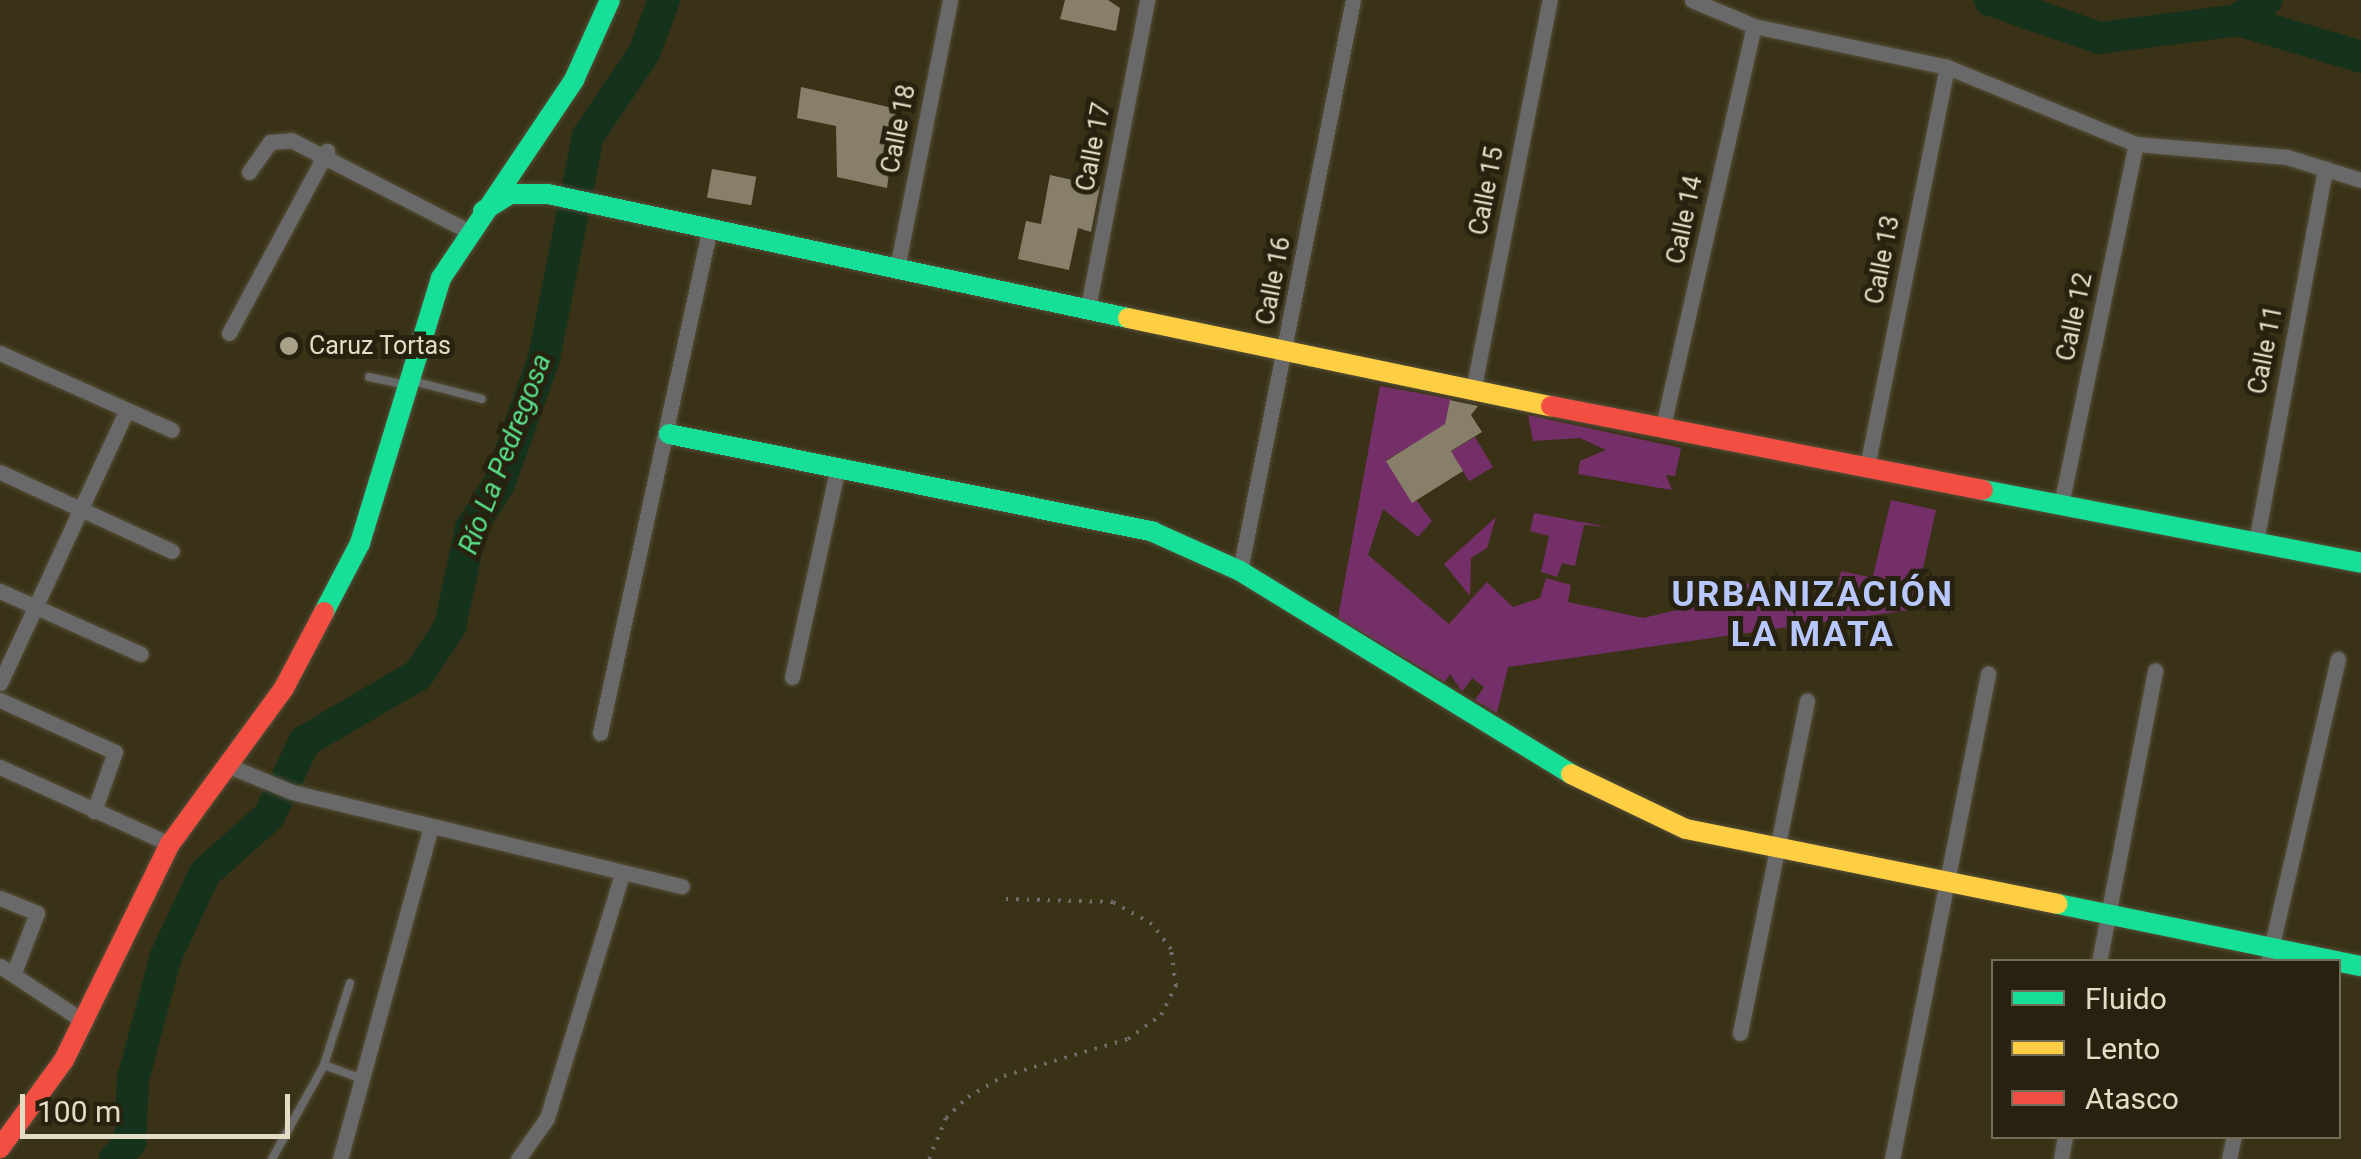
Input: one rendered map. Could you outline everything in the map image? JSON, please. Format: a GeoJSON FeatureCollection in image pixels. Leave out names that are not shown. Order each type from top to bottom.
{"type":"FeatureCollection","features":[{"type":"Feature","properties":{"kind":"street"},"geometry":{"type":"LineString","coordinates":[[0,1148],[85,1022],[170,844],[284,688],[360,543],[441,278],[482,210],[574,80],[610,0]]}},
{"type":"Feature","properties":{"kind":"street","name":"Calle 18"},"geometry":{"type":"LineString","coordinates":[[898,268],[950,0]]}},
{"type":"Feature","properties":{"kind":"street","name":"Calle 17"},"geometry":{"type":"LineString","coordinates":[[1089,302],[1147,0]]}},
{"type":"Feature","properties":{"kind":"street","name":"Calle 16"},"geometry":{"type":"LineString","coordinates":[[1240,571],[1353,0]]}},
{"type":"Feature","properties":{"kind":"street","name":"Calle 15"},"geometry":{"type":"LineString","coordinates":[[1473,391],[1550,0]]}},
{"type":"Feature","properties":{"kind":"street"},"geometry":{"type":"LineString","coordinates":[[1692,0],[1754,26],[1947,67],[2136,144],[2325,168],[2361,180]]}},
{"type":"Feature","properties":{"kind":"street","name":"Calle 14"},"geometry":{"type":"LineString","coordinates":[[1663,426],[1754,26]]}},
{"type":"Feature","properties":{"kind":"street","name":"Calle 13"},"geometry":{"type":"LineString","coordinates":[[1868,462],[1947,67]]}},
{"type":"Feature","properties":{"kind":"street"},"geometry":{"type":"LineString","coordinates":[[249,172],[270,142],[327,151],[470,232]]}},
{"type":"Feature","properties":{"kind":"street","name":"Calle 12"},"geometry":{"type":"LineString","coordinates":[[2062,500],[2136,144]]}},
{"type":"Feature","properties":{"kind":"street"},"geometry":{"type":"LineString","coordinates":[[229,333],[327,151]]}},
{"type":"Feature","properties":{"kind":"street","name":"Calle 11"},"geometry":{"type":"LineString","coordinates":[[2256,542],[2325,168]]}},
{"type":"Feature","properties":{"kind":"street"},"geometry":{"type":"LineString","coordinates":[[482,210],[510,194],[548,194],[709,232],[1089,302],[1473,391],[1868,462],[2361,564]]}},
{"type":"Feature","properties":{"kind":"street"},"geometry":{"type":"LineString","coordinates":[[600,732],[669,434],[709,232]]}},
{"type":"Feature","properties":{"kind":"street"},"geometry":{"type":"LineString","coordinates":[[0,354],[172,430]]}},
{"type":"Feature","properties":{"kind":"street"},"geometry":{"type":"LineString","coordinates":[[0,683],[126,412]]}},
{"type":"Feature","properties":{"kind":"street"},"geometry":{"type":"LineString","coordinates":[[669,434],[1153,532],[1240,571],[1612,799],[1686,828],[2108,914],[2269,954],[2307,959]]}},
{"type":"Feature","properties":{"kind":"street"},"geometry":{"type":"LineString","coordinates":[[792,677],[837,470]]}},
{"type":"Feature","properties":{"kind":"street"},"geometry":{"type":"LineString","coordinates":[[0,472],[172,551]]}},
{"type":"Feature","properties":{"kind":"street"},"geometry":{"type":"LineString","coordinates":[[0,591],[141,654]]}},
{"type":"Feature","properties":{"kind":"street"},"geometry":{"type":"LineString","coordinates":[[2269,954],[2338,659]]}},
{"type":"Feature","properties":{"kind":"street"},"geometry":{"type":"LineString","coordinates":[[2100,959],[2156,670]]}},
{"type":"Feature","properties":{"kind":"street"},"geometry":{"type":"LineString","coordinates":[[1892,1159],[1988,672]]}},
{"type":"Feature","properties":{"kind":"street"},"geometry":{"type":"LineString","coordinates":[[0,700],[115,752],[94,811]]}},
{"type":"Feature","properties":{"kind":"street"},"geometry":{"type":"LineString","coordinates":[[1740,1033],[1782,850],[1808,700]]}},
{"type":"Feature","properties":{"kind":"street"},"geometry":{"type":"LineString","coordinates":[[0,766],[170,844]]}},
{"type":"Feature","properties":{"kind":"street"},"geometry":{"type":"LineString","coordinates":[[229,766],[292,792],[682,886]]}},
{"type":"Feature","properties":{"kind":"street"},"geometry":{"type":"LineString","coordinates":[[340,1159],[430,826]]}},
{"type":"Feature","properties":{"kind":"street"},"geometry":{"type":"LineString","coordinates":[[518,1159],[548,1118],[622,874]]}},
{"type":"Feature","properties":{"kind":"street"},"geometry":{"type":"LineString","coordinates":[[0,898],[37,914],[7,971],[85,1022]]}},
{"type":"Feature","properties":{"kind":"lane"},"geometry":{"type":"LineString","coordinates":[[370,378],[482,399]]}},
{"type":"Feature","properties":{"kind":"lane"},"geometry":{"type":"LineString","coordinates":[[272,1159],[324,1065],[350,982]]}},
{"type":"Feature","properties":{"kind":"lane"},"geometry":{"type":"LineString","coordinates":[[324,1065],[362,1079]]}},
{"type":"Feature","properties":{"kind":"path"},"geometry":{"type":"LineString","coordinates":[[929,1159],[946,1118],[968,1097],[1004,1076],[1128,1039],[1161,1015],[1176,986],[1170,949],[1152,924],[1114,902],[1004,899]]}},
{"type":"Feature","properties":{"kind":"shaded area"},"geometry":{"type":"Polygon","coordinates":[[[1380,386],[1451,399],[1448,412],[1463,416],[1386,460],[1432,521],[1418,537],[1383,509],[1368,555],[1449,624],[1487,582],[1513,607],[1540,598],[1546,578],[1571,585],[1568,602],[1643,618],[1686,608],[1691,581],[1721,589],[1724,578],[1835,604],[1841,571],[1915,587],[1873,576],[1891,500],[1936,510],[1919,586],[1935,586],[1930,607],[1508,667],[1497,713],[1475,700],[1484,687],[1472,678],[1462,692],[1450,674],[1445,682],[1338,618],[1380,386]]]}},
{"type":"Feature","properties":{"kind":"shaded area"},"geometry":{"type":"Polygon","coordinates":[[[1528,415],[1681,448],[1675,476],[1666,475],[1672,490],[1578,474],[1580,461],[1606,450],[1580,438],[1533,441],[1528,415]]]}},
{"type":"Feature","properties":{"kind":"shaded area"},"geometry":{"type":"Polygon","coordinates":[[[1475,437],[1493,467],[1469,481],[1451,451],[1475,437]]]}},
{"type":"Feature","properties":{"kind":"shaded area"},"geometry":{"type":"Polygon","coordinates":[[[1534,513],[1608,527],[1584,525],[1575,566],[1562,563],[1557,577],[1541,572],[1549,536],[1530,531],[1534,513]]]}},
{"type":"Feature","properties":{"kind":"shaded area"},"geometry":{"type":"Polygon","coordinates":[[[1496,517],[1487,548],[1471,558],[1470,596],[1444,564],[1496,517]]]}},
{"type":"Feature","properties":{"kind":"building"},"geometry":{"type":"Polygon","coordinates":[[[1065,0],[1108,0],[1120,8],[1116,31],[1060,19],[1065,0]]]}},
{"type":"Feature","properties":{"kind":"building"},"geometry":{"type":"Polygon","coordinates":[[[801,87],[897,109],[887,188],[837,177],[836,126],[797,118],[801,87]]]}},
{"type":"Feature","properties":{"kind":"building"},"geometry":{"type":"Polygon","coordinates":[[[712,169],[756,177],[751,205],[707,198],[712,169]]]}},
{"type":"Feature","properties":{"kind":"building"},"geometry":{"type":"Polygon","coordinates":[[[1050,175],[1100,186],[1091,232],[1078,228],[1069,270],[1018,259],[1026,221],[1041,224],[1050,175]]]}},
{"type":"Feature","properties":{"kind":"building"},"geometry":{"type":"Polygon","coordinates":[[[1450,400],[1478,406],[1471,415],[1482,432],[1451,451],[1463,471],[1412,503],[1386,461],[1445,424],[1450,400]]]}},
{"type":"Feature","properties":{"kind":"waterway","name":"Río La Pedregosa"},"geometry":{"type":"LineString","coordinates":[[115,1159],[130,1143],[133,1079],[166,956],[205,873],[269,816],[305,741],[418,675],[450,627],[471,528],[499,484],[544,358],[588,136],[644,53],[664,0]]}},
{"type":"Feature","properties":{"kind":"waterway"},"geometry":{"type":"LineString","coordinates":[[1990,0],[2100,38],[2238,20],[2267,0]]}},
{"type":"Feature","properties":{"kind":"waterway"},"geometry":{"type":"LineString","coordinates":[[2238,20],[2361,57]]}},
{"type":"Feature","properties":{"kind":"traffic: fast"},"geometry":{"type":"LineString","coordinates":[[324,612],[360,543],[441,278],[574,80],[610,0]]}},
{"type":"Feature","properties":{"kind":"traffic: fast"},"geometry":{"type":"LineString","coordinates":[[483,211],[510,194],[548,194],[1128,318]]}},
{"type":"Feature","properties":{"kind":"traffic: fast"},"geometry":{"type":"LineString","coordinates":[[669,434],[1153,532],[1240,571],[1571,774]]}},
{"type":"Feature","properties":{"kind":"traffic: fast"},"geometry":{"type":"LineString","coordinates":[[1983,490],[2361,563]]}},
{"type":"Feature","properties":{"kind":"traffic: fast"},"geometry":{"type":"LineString","coordinates":[[2058,904],[2327,959]]}},
{"type":"Feature","properties":{"kind":"traffic: fast"},"geometry":{"type":"LineString","coordinates":[[2341,962],[2361,966]]}},
{"type":"Feature","properties":{"kind":"traffic: slow"},"geometry":{"type":"LineString","coordinates":[[1128,318],[1551,406]]}},
{"type":"Feature","properties":{"kind":"traffic: slow"},"geometry":{"type":"LineString","coordinates":[[1571,774],[1686,829],[2058,904]]}},
{"type":"Feature","properties":{"kind":"traffic: jam"},"geometry":{"type":"LineString","coordinates":[[1551,406],[1983,490]]}},
{"type":"Feature","properties":{"kind":"traffic: jam"},"geometry":{"type":"LineString","coordinates":[[0,1148],[64,1060],[170,844],[284,688],[324,612]]}},
{"type":"Feature","properties":{"kind":"place","name":"Caruz Tortas"},"geometry":{"type":"Point","coordinates":[289,346]}},
{"type":"Feature","properties":{"kind":"district","name":"URBANIZACIÓN LA MATA"},"geometry":{"type":"Point","coordinates":[1813,615]}}]}
